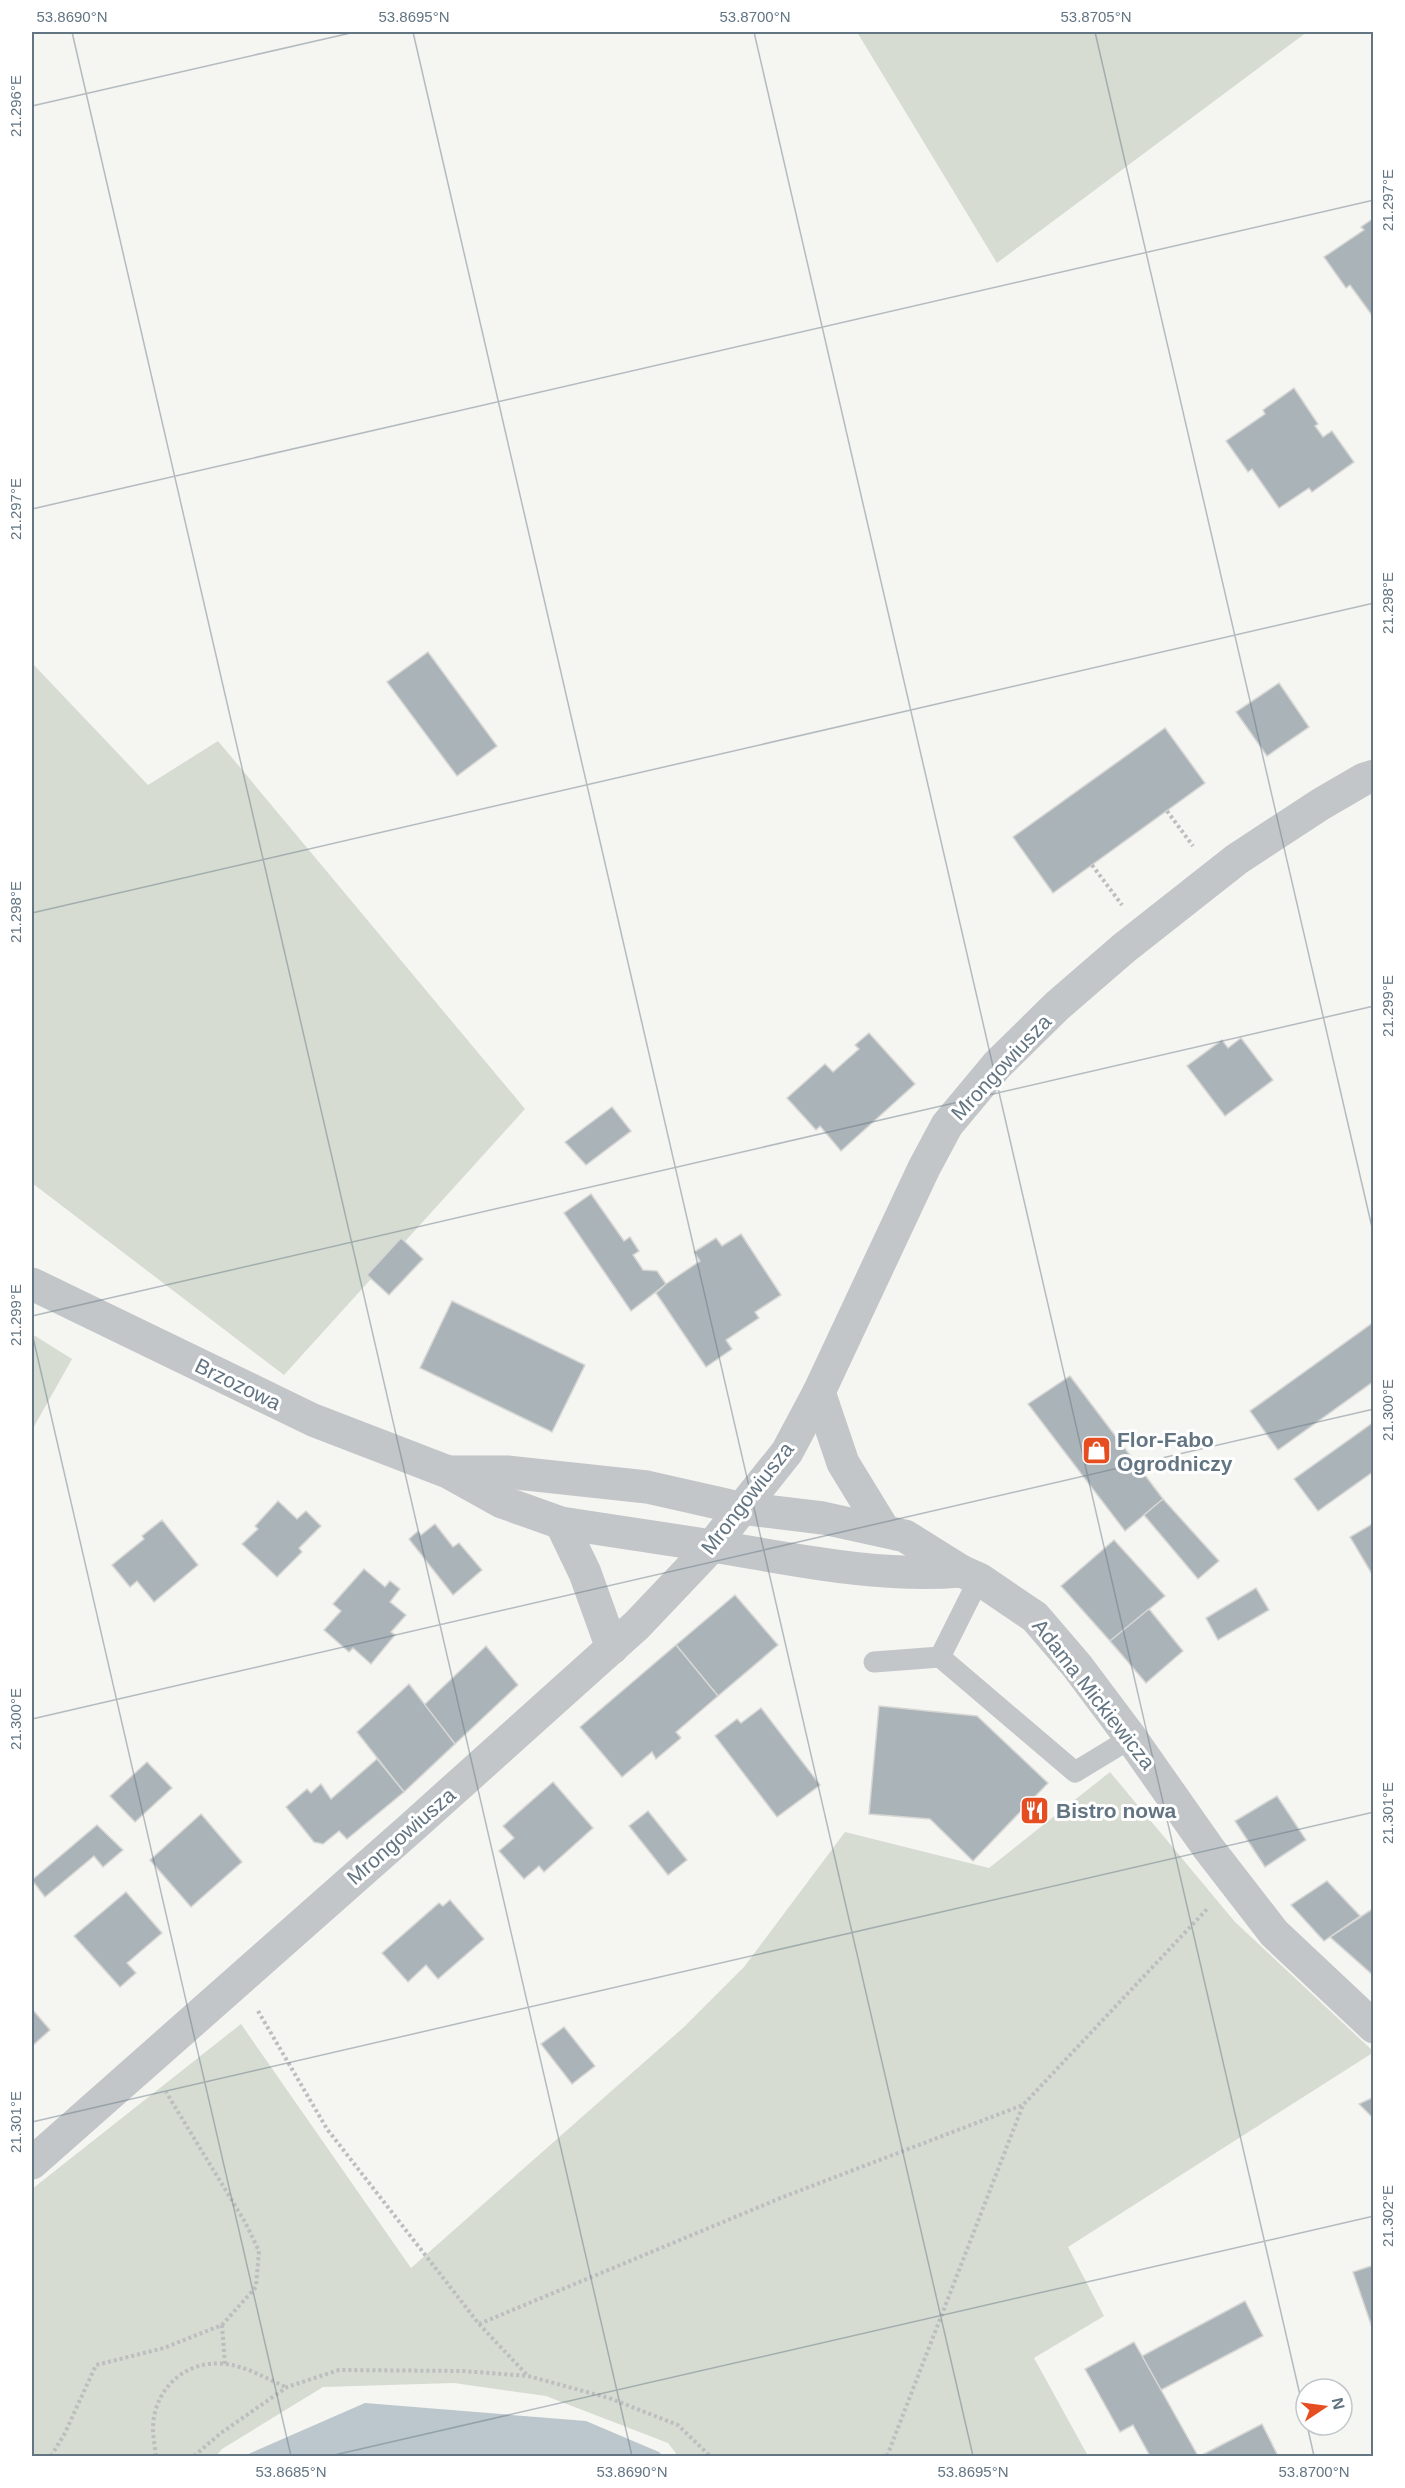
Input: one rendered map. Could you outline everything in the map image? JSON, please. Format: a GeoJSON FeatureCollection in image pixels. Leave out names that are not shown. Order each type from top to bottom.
{"type":"FeatureCollection","features":[{"type":"Feature","properties":{"kind":"street","name":"Mrongowiusza"},"geometry":{"type":"LineString","coordinates":[[32,2163],[612,1648],[662,1601],[712,1546],[740,1508],[787,1452],[819,1392],[924,1168],[947,1125],[997,1065],[1057,1006],[1124,948],[1237,859],[1321,804],[1364,779],[1374,776]]}},
{"type":"Feature","properties":{"kind":"street","name":"Brzozowa"},"geometry":{"type":"LineString","coordinates":[[32,1284],[313,1420],[448,1472],[502,1502],[561,1523],[712,1546]]}},
{"type":"Feature","properties":{"kind":"street"},"geometry":{"type":"LineString","coordinates":[[819,1392],[843,1463],[884,1530]]}},
{"type":"Feature","properties":{"kind":"street","name":"Brzozowa"},"geometry":{"type":"LineString","coordinates":[[448,1472],[507,1472],[647,1487],[740,1508]]}},
{"type":"Feature","properties":{"kind":"street","name":"Adama Mickiewicza"},"geometry":{"type":"LineString","coordinates":[[740,1508],[823,1518],[905,1536],[1035,1617],[1077,1666],[1209,1849],[1274,1933],[1374,2027]]}},
{"type":"Feature","properties":{"kind":"street"},"geometry":{"type":"LineString","coordinates":[[561,1523],[585,1573],[612,1648]]}},
{"type":"Feature","properties":{"kind":"street"},"geometry":{"type":"LineString","coordinates":[[712,1546],[842,1566],[925,1574],[970,1575]]}},
{"type":"Feature","properties":{"kind":"lane"},"geometry":{"type":"LineString","coordinates":[[940,1657],[970,1575]]}},
{"type":"Feature","properties":{"kind":"lane"},"geometry":{"type":"LineString","coordinates":[[874,1662],[940,1657],[1075,1772],[1131,1738]]}},
{"type":"Feature","properties":{"kind":"path"},"geometry":{"type":"LineString","coordinates":[[1167,811],[1198,853]]}},
{"type":"Feature","properties":{"kind":"path"},"geometry":{"type":"LineString","coordinates":[[1092,864],[1126,911]]}},
{"type":"Feature","properties":{"kind":"path"},"geometry":{"type":"LineString","coordinates":[[887,2457],[1023,2105],[1211,1904]]}},
{"type":"Feature","properties":{"kind":"path"},"geometry":{"type":"LineString","coordinates":[[257,2010],[327,2129],[478,2324],[528,2376]]}},
{"type":"Feature","properties":{"kind":"path"},"geometry":{"type":"LineString","coordinates":[[51,2457],[64,2435],[96,2365],[164,2348],[222,2325],[256,2287],[259,2251],[246,2222],[160,2083]]}},
{"type":"Feature","properties":{"kind":"path"},"geometry":{"type":"LineString","coordinates":[[478,2324],[783,2197],[1023,2105]]}},
{"type":"Feature","properties":{"kind":"path"},"geometry":{"type":"LineString","coordinates":[[222,2325],[225,2364]]}},
{"type":"Feature","properties":{"kind":"path"},"geometry":{"type":"LineString","coordinates":[[156,2457],[153,2428],[156,2405],[166,2387],[182,2373],[199,2364],[225,2364],[240,2367],[286,2388]]}},
{"type":"Feature","properties":{"kind":"path"},"geometry":{"type":"LineString","coordinates":[[194,2457],[220,2433],[286,2388],[339,2370],[463,2371],[528,2376],[609,2398],[678,2425],[710,2457]]}},
{"type":"Feature","properties":{"kind":"shaded area"},"geometry":{"type":"Polygon","coordinates":[[[857,32],[1307,32],[997,263],[857,32]]]}},
{"type":"Feature","properties":{"kind":"shaded area"},"geometry":{"type":"Polygon","coordinates":[[[32,663],[148,785],[218,741],[525,1109],[284,1375],[32,1183],[32,663]]]}},
{"type":"Feature","properties":{"kind":"shaded area"},"geometry":{"type":"Polygon","coordinates":[[[32,1334],[72,1359],[32,1430],[32,1334]]]}},
{"type":"Feature","properties":{"kind":"shaded area"},"geometry":{"type":"Polygon","coordinates":[[[1110,1772],[1235,1922],[1374,2052],[1068,2247],[1104,2316],[1034,2358],[1088,2456],[678,2456],[668,2443],[546,2396],[454,2383],[323,2387],[222,2449],[216,2456],[32,2456],[32,2189],[241,2024],[411,2268],[684,2027],[744,1967],[845,1832],[989,1868],[1110,1772]]]}},
{"type":"Feature","properties":{"kind":"shaded area"},"geometry":{"type":"Polygon","coordinates":[[[365,2403],[586,2421],[659,2452],[663,2456],[244,2456],[365,2403]]]}},
{"type":"Feature","properties":{"kind":"building"},"geometry":{"type":"Polygon","coordinates":[[[1374,218],[1374,318],[1350,285],[1346,288],[1324,257],[1364,230],[1361,227],[1374,218]]]}},
{"type":"Feature","properties":{"kind":"building"},"geometry":{"type":"Polygon","coordinates":[[[1294,388],[1318,424],[1315,426],[1323,437],[1332,431],[1354,462],[1312,492],[1309,488],[1279,508],[1252,469],[1248,472],[1226,441],[1265,414],[1263,410],[1294,388]]]}},
{"type":"Feature","properties":{"kind":"building"},"geometry":{"type":"Polygon","coordinates":[[[428,652],[497,746],[457,776],[387,682],[428,652]]]}},
{"type":"Feature","properties":{"kind":"building"},"geometry":{"type":"Polygon","coordinates":[[[1279,683],[1309,727],[1267,756],[1236,712],[1279,683]]]}},
{"type":"Feature","properties":{"kind":"building"},"geometry":{"type":"Polygon","coordinates":[[[1165,728],[1205,783],[1053,893],[1013,837],[1165,728]]]}},
{"type":"Feature","properties":{"kind":"building"},"geometry":{"type":"Polygon","coordinates":[[[869,1033],[915,1084],[841,1151],[820,1126],[816,1130],[787,1098],[825,1064],[833,1072],[859,1049],[855,1045],[869,1033]]]}},
{"type":"Feature","properties":{"kind":"building"},"geometry":{"type":"Polygon","coordinates":[[[1241,1038],[1273,1080],[1225,1116],[1187,1066],[1222,1040],[1228,1048],[1241,1038]]]}},
{"type":"Feature","properties":{"kind":"building"},"geometry":{"type":"Polygon","coordinates":[[[612,1107],[631,1131],[586,1165],[565,1142],[612,1107]]]}},
{"type":"Feature","properties":{"kind":"building"},"geometry":{"type":"Polygon","coordinates":[[[591,1194],[624,1241],[630,1237],[639,1251],[633,1255],[643,1270],[657,1271],[666,1284],[631,1311],[564,1213],[591,1194]]]}},
{"type":"Feature","properties":{"kind":"building"},"geometry":{"type":"Polygon","coordinates":[[[741,1234],[781,1295],[755,1312],[759,1318],[726,1340],[732,1349],[706,1367],[656,1293],[700,1261],[694,1252],[716,1238],[722,1246],[741,1234]]]}},
{"type":"Feature","properties":{"kind":"building"},"geometry":{"type":"Polygon","coordinates":[[[401,1238],[423,1259],[389,1295],[367,1275],[401,1238]]]}},
{"type":"Feature","properties":{"kind":"building"},"geometry":{"type":"Polygon","coordinates":[[[452,1301],[585,1365],[552,1432],[420,1368],[452,1301]]]}},
{"type":"Feature","properties":{"kind":"building"},"geometry":{"type":"Polygon","coordinates":[[[1374,1322],[1374,1381],[1278,1450],[1250,1411],[1374,1322]]]}},
{"type":"Feature","properties":{"kind":"building","name":"Flor-Fabo Ogrodniczy"},"geometry":{"type":"Polygon","coordinates":[[[1070,1376],[1163,1499],[1125,1531],[1028,1404],[1070,1376]]]}},
{"type":"Feature","properties":{"kind":"building"},"geometry":{"type":"Polygon","coordinates":[[[1374,1422],[1374,1471],[1318,1511],[1294,1479],[1374,1422]]]}},
{"type":"Feature","properties":{"kind":"building"},"geometry":{"type":"Polygon","coordinates":[[[1163,1499],[1219,1561],[1198,1579],[1144,1515],[1163,1499]]]}},
{"type":"Feature","properties":{"kind":"building"},"geometry":{"type":"Polygon","coordinates":[[[278,1501],[297,1519],[306,1511],[321,1526],[299,1548],[302,1552],[277,1577],[242,1544],[258,1529],[255,1526],[278,1501]]]}},
{"type":"Feature","properties":{"kind":"building"},"geometry":{"type":"Polygon","coordinates":[[[162,1520],[198,1565],[154,1602],[137,1581],[130,1587],[112,1565],[144,1539],[142,1536],[162,1520]]]}},
{"type":"Feature","properties":{"kind":"building"},"geometry":{"type":"Polygon","coordinates":[[[1374,1523],[1374,1573],[1372,1574],[1350,1537],[1374,1523]]]}},
{"type":"Feature","properties":{"kind":"building"},"geometry":{"type":"Polygon","coordinates":[[[435,1524],[453,1547],[459,1543],[482,1570],[453,1595],[409,1539],[418,1531],[421,1535],[435,1524]]]}},
{"type":"Feature","properties":{"kind":"building"},"geometry":{"type":"Polygon","coordinates":[[[1114,1540],[1165,1596],[1110,1641],[1061,1586],[1114,1540]]]}},
{"type":"Feature","properties":{"kind":"building"},"geometry":{"type":"Polygon","coordinates":[[[364,1569],[385,1587],[390,1581],[400,1589],[390,1602],[406,1615],[391,1632],[395,1635],[371,1664],[353,1648],[349,1652],[324,1630],[341,1611],[333,1604],[364,1569]]]}},
{"type":"Feature","properties":{"kind":"building"},"geometry":{"type":"Polygon","coordinates":[[[1256,1588],[1269,1610],[1218,1640],[1206,1618],[1256,1588]]]}},
{"type":"Feature","properties":{"kind":"building"},"geometry":{"type":"Polygon","coordinates":[[[735,1595],[778,1645],[718,1696],[676,1645],[735,1595]]]}},
{"type":"Feature","properties":{"kind":"building"},"geometry":{"type":"Polygon","coordinates":[[[1149,1609],[1183,1651],[1146,1683],[1110,1641],[1149,1609]]]}},
{"type":"Feature","properties":{"kind":"building"},"geometry":{"type":"Polygon","coordinates":[[[676,1645],[718,1696],[676,1732],[681,1738],[656,1759],[652,1752],[622,1777],[580,1727],[676,1645]]]}},
{"type":"Feature","properties":{"kind":"building"},"geometry":{"type":"Polygon","coordinates":[[[486,1646],[518,1685],[455,1744],[424,1705],[486,1646]]]}},
{"type":"Feature","properties":{"kind":"building"},"geometry":{"type":"Polygon","coordinates":[[[409,1684],[455,1744],[404,1792],[357,1732],[409,1684]]]}},
{"type":"Feature","properties":{"kind":"building"},"geometry":{"type":"Polygon","coordinates":[[[879,1706],[977,1716],[1048,1783],[973,1861],[930,1819],[869,1814],[879,1706]]]}},
{"type":"Feature","properties":{"kind":"building"},"geometry":{"type":"Polygon","coordinates":[[[761,1708],[820,1785],[777,1817],[715,1736],[737,1719],[741,1723],[761,1708]]]}},
{"type":"Feature","properties":{"kind":"building"},"geometry":{"type":"Polygon","coordinates":[[[377,1759],[404,1792],[347,1839],[339,1831],[323,1844],[314,1842],[286,1807],[307,1789],[311,1793],[321,1784],[331,1799],[377,1759]]]}},
{"type":"Feature","properties":{"kind":"building"},"geometry":{"type":"Polygon","coordinates":[[[147,1762],[172,1788],[135,1822],[110,1796],[147,1762]]]}},
{"type":"Feature","properties":{"kind":"building"},"geometry":{"type":"Polygon","coordinates":[[[553,1782],[593,1828],[544,1872],[539,1866],[524,1879],[499,1851],[514,1838],[503,1826],[553,1782]]]}},
{"type":"Feature","properties":{"kind":"building"},"geometry":{"type":"Polygon","coordinates":[[[1277,1796],[1306,1840],[1265,1867],[1235,1821],[1277,1796]]]}},
{"type":"Feature","properties":{"kind":"building"},"geometry":{"type":"Polygon","coordinates":[[[648,1811],[687,1860],[668,1875],[629,1826],[648,1811]]]}},
{"type":"Feature","properties":{"kind":"building"},"geometry":{"type":"Polygon","coordinates":[[[201,1814],[242,1862],[191,1907],[150,1860],[201,1814]]]}},
{"type":"Feature","properties":{"kind":"building"},"geometry":{"type":"Polygon","coordinates":[[[97,1825],[123,1850],[103,1867],[94,1856],[45,1897],[32,1880],[97,1825]]]}},
{"type":"Feature","properties":{"kind":"building"},"geometry":{"type":"Polygon","coordinates":[[[1327,1881],[1360,1916],[1324,1941],[1291,1905],[1327,1881]]]}},
{"type":"Feature","properties":{"kind":"building"},"geometry":{"type":"Polygon","coordinates":[[[126,1892],[162,1933],[127,1963],[136,1973],[120,1987],[74,1936],[126,1892]]]}},
{"type":"Feature","properties":{"kind":"building"},"geometry":{"type":"Polygon","coordinates":[[[450,1900],[484,1939],[438,1979],[426,1965],[408,1982],[382,1953],[439,1903],[443,1906],[450,1900]]]}},
{"type":"Feature","properties":{"kind":"building"},"geometry":{"type":"Polygon","coordinates":[[[1374,1908],[1374,1976],[1330,1937],[1374,1908]]]}},
{"type":"Feature","properties":{"kind":"building"},"geometry":{"type":"Polygon","coordinates":[[[32,2009],[50,2030],[32,2046],[32,2009]]]}},
{"type":"Feature","properties":{"kind":"building"},"geometry":{"type":"Polygon","coordinates":[[[564,2027],[595,2066],[572,2084],[541,2044],[564,2027]]]}},
{"type":"Feature","properties":{"kind":"building"},"geometry":{"type":"Polygon","coordinates":[[[1374,2097],[1374,2119],[1359,2104],[1374,2097]]]}},
{"type":"Feature","properties":{"kind":"building"},"geometry":{"type":"Polygon","coordinates":[[[1374,2265],[1374,2333],[1353,2272],[1374,2265]]]}},
{"type":"Feature","properties":{"kind":"building"},"geometry":{"type":"Polygon","coordinates":[[[1245,2301],[1263,2336],[1161,2390],[1142,2356],[1245,2301]]]}},
{"type":"Feature","properties":{"kind":"building"},"geometry":{"type":"Polygon","coordinates":[[[1134,2342],[1198,2456],[1150,2456],[1133,2425],[1120,2432],[1085,2369],[1134,2342]]]}},
{"type":"Feature","properties":{"kind":"building"},"geometry":{"type":"Polygon","coordinates":[[[1262,2424],[1278,2456],[1200,2456],[1262,2424]]]}},
{"type":"Feature","properties":{"kind":"place","name":"Flor-Fabo Ogrodniczy"},"geometry":{"type":"Point","coordinates":[1096,1451]}},
{"type":"Feature","properties":{"kind":"place","name":"Bistro nowa"},"geometry":{"type":"Point","coordinates":[1035,1810]}}]}
